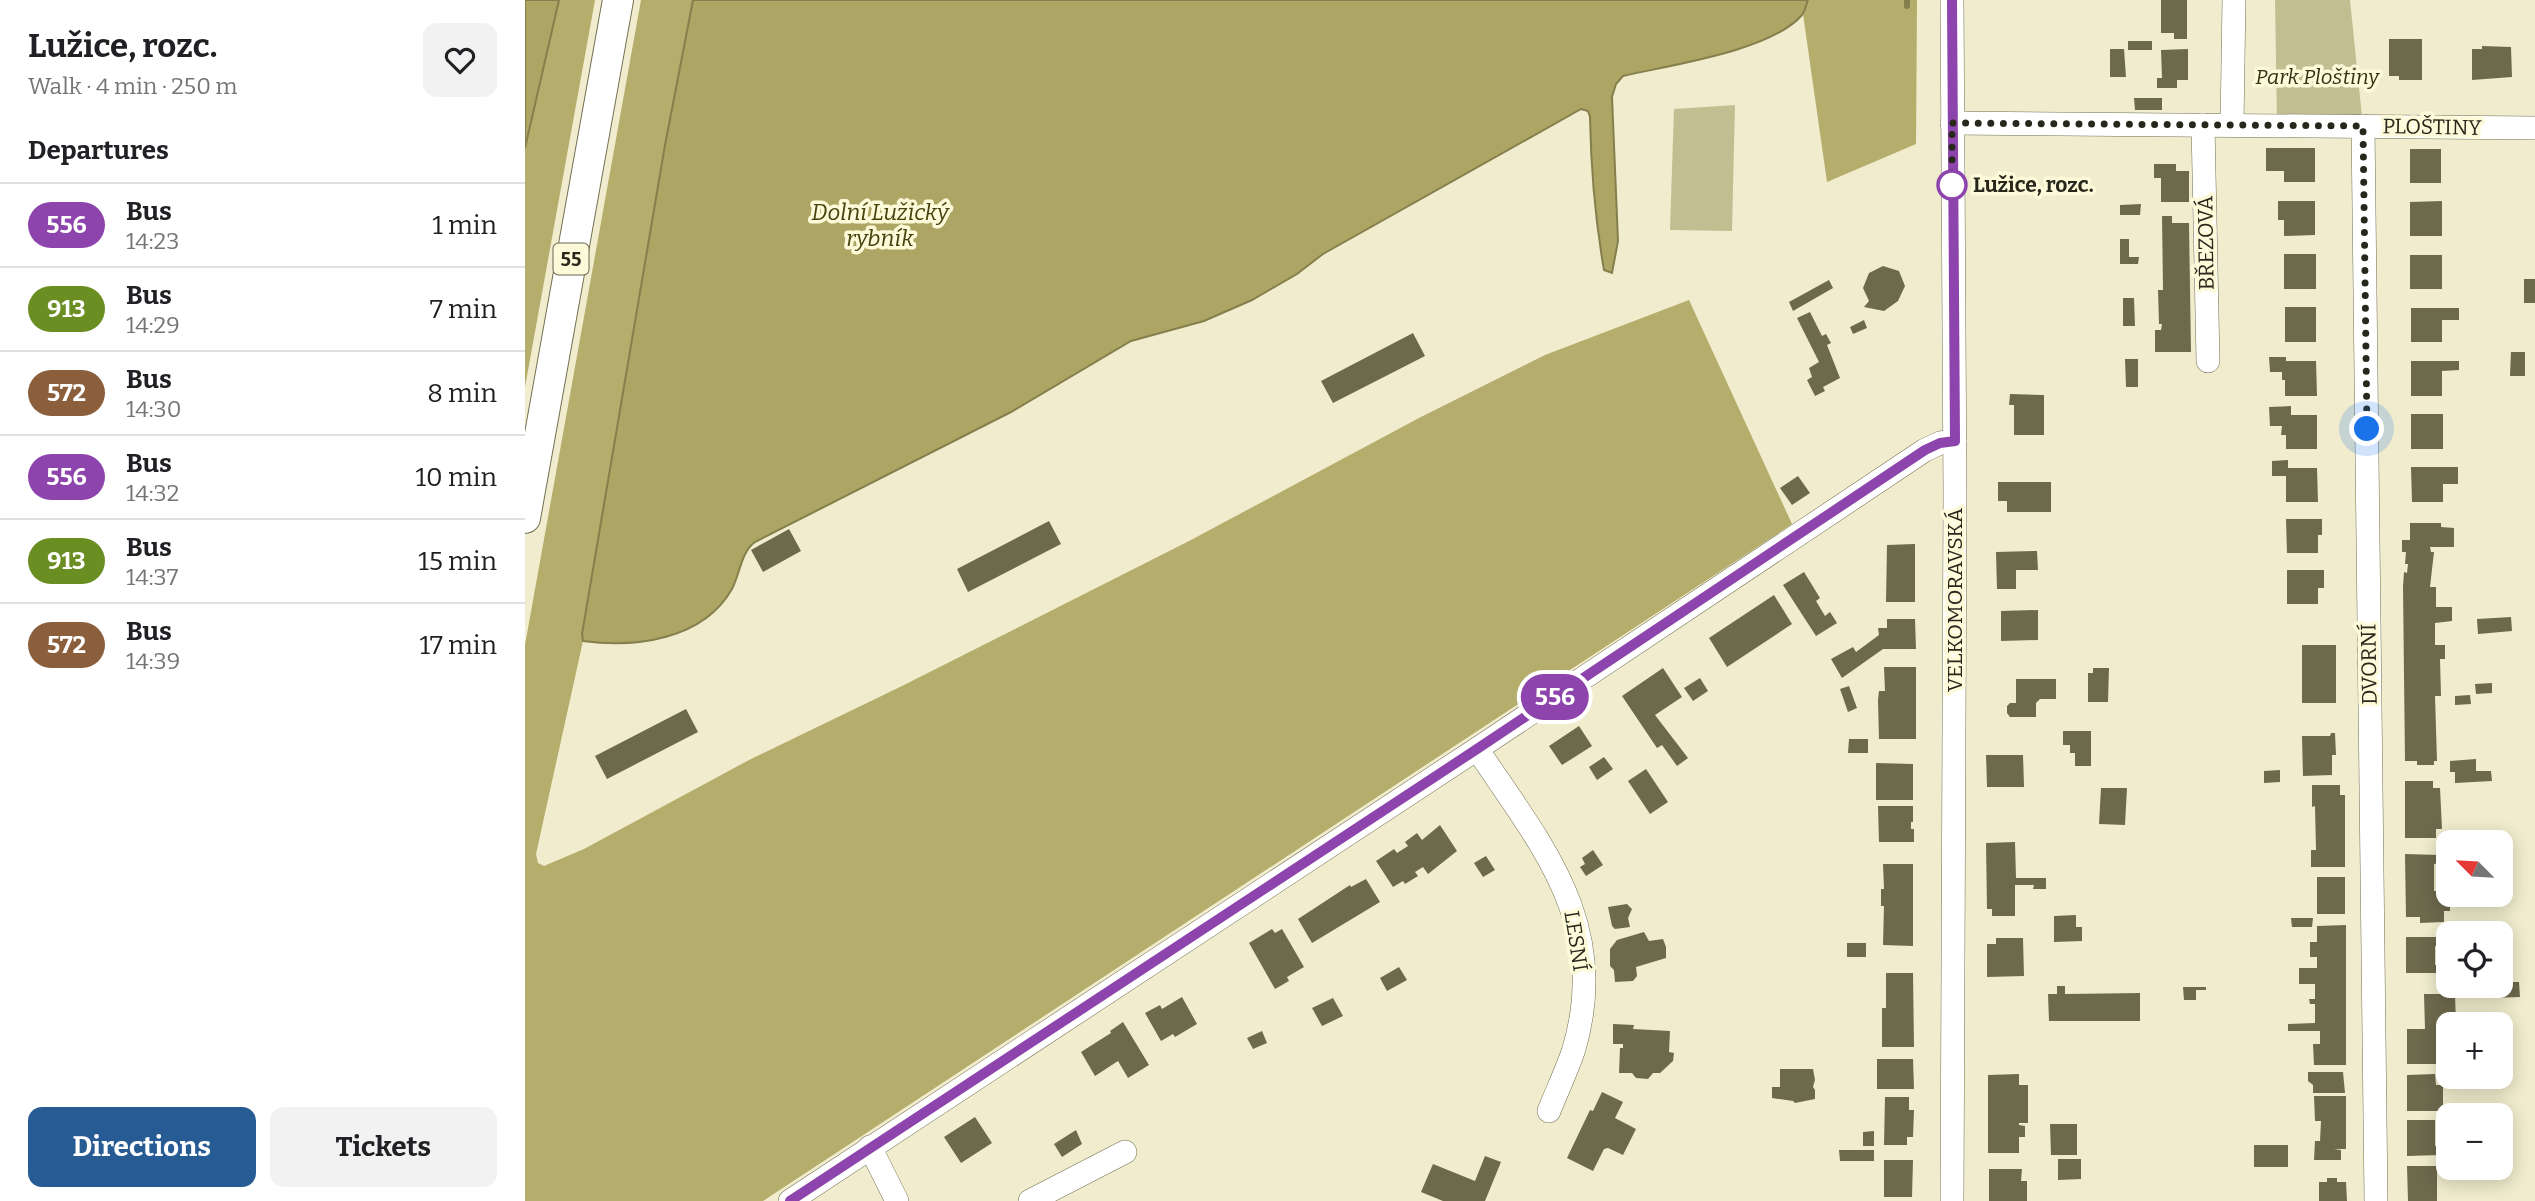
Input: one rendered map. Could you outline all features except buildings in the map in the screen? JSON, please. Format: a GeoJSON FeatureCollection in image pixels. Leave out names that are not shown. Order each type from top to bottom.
{"type":"FeatureCollection","features":[{"type":"Feature","properties":{"kind":"main road","name":"55"},"geometry":{"type":"LineString","coordinates":[[525,518],[618,0]]}},
{"type":"Feature","properties":{"kind":"street","name":"VELKOMORAVSKÁ"},"geometry":{"type":"LineString","coordinates":[[1952,0],[1955,441],[1952,1201]]}},
{"type":"Feature","properties":{"kind":"street"},"geometry":{"type":"LineString","coordinates":[[2232,125],[2234,0]]}},
{"type":"Feature","properties":{"kind":"street","name":"PLOŠTINY"},"geometry":{"type":"LineString","coordinates":[[1952,123],[2535,128]]}},
{"type":"Feature","properties":{"kind":"street","name":"BŘEZOVÁ"},"geometry":{"type":"LineString","coordinates":[[2203,125],[2208,361]]}},
{"type":"Feature","properties":{"kind":"street","name":"DVORNÍ"},"geometry":{"type":"LineString","coordinates":[[2363,126],[2376,1201]]}},
{"type":"Feature","properties":{"kind":"street"},"geometry":{"type":"LineString","coordinates":[[790,1201],[1477,749],[1925,450],[1940,443],[1955,441]]}},
{"type":"Feature","properties":{"kind":"street","name":"LESNÍ"},"geometry":{"type":"LineString","coordinates":[[1477,749],[1547,854],[1569,896],[1578,926],[1582,970],[1579,1023],[1573,1052],[1549,1111]]}},
{"type":"Feature","properties":{"kind":"street"},"geometry":{"type":"LineString","coordinates":[[870,1147],[897,1201]]}},
{"type":"Feature","properties":{"kind":"street"},"geometry":{"type":"LineString","coordinates":[[1030,1201],[1125,1152]]}},
{"type":"Feature","properties":{"kind":"green space","name":"Park Ploštiny"},"geometry":{"type":"Polygon","coordinates":[[[2275,0],[2350,0],[2363,126],[2277,125],[2275,0]]]}},
{"type":"Feature","properties":{"kind":"green space"},"geometry":{"type":"Polygon","coordinates":[[[1735,105],[1732,231],[1670,230],[1674,109],[1735,105]]]}},
{"type":"Feature","properties":{"kind":"shaded area"},"geometry":{"type":"Polygon","coordinates":[[[559,0],[595,0],[525,387],[525,148],[559,0]]]}},
{"type":"Feature","properties":{"kind":"shaded area"},"geometry":{"type":"Polygon","coordinates":[[[641,0],[693,0],[665,145],[582,634],[583,641],[536,854],[538,863],[544,866],[584,849],[749,760],[1191,540],[1419,418],[1545,355],[1689,300],[1792,524],[763,1201],[525,1201],[525,645],[641,0]]]}},
{"type":"Feature","properties":{"kind":"shaded area"},"geometry":{"type":"Polygon","coordinates":[[[1808,0],[1917,0],[1916,144],[1827,182],[1803,14],[1808,0]]]}},
{"type":"Feature","properties":{"kind":"water"},"geometry":{"type":"Polygon","coordinates":[[[525,0],[559,0],[525,148],[525,0]]]}},
{"type":"Feature","properties":{"kind":"water","name":"Dolní Lužický rybník"},"geometry":{"type":"Polygon","coordinates":[[[693,0],[1808,0],[1802,15],[1787,28],[1768,38],[1719,55],[1623,76],[1616,84],[1612,97],[1618,241],[1612,273],[1604,270],[1598,232],[1590,117],[1588,111],[1581,109],[1323,254],[1297,274],[1252,300],[1204,321],[1131,341],[1011,412],[755,542],[744,557],[732,589],[719,606],[704,620],[686,630],[645,641],[583,641],[582,634],[665,145],[693,0]]]}},
{"type":"Feature","properties":{"kind":"waterway"},"geometry":{"type":"LineString","coordinates":[[1907,0],[1907,6]]}},
{"type":"Feature","properties":{"kind":"bus line","name":"556"},"geometry":{"type":"LineString","coordinates":[[790,1201],[1477,749],[1925,450],[1940,443],[1955,441],[1952,0]]}},
{"type":"Feature","properties":{"kind":"place","name":"Lužice, rozc."},"geometry":{"type":"Point","coordinates":[1952,185]}},
{"type":"Feature","properties":{"kind":"route"},"geometry":{"type":"LineString","coordinates":[[1952,185],[1952,123],[2363,126],[2367,429]]}}]}
